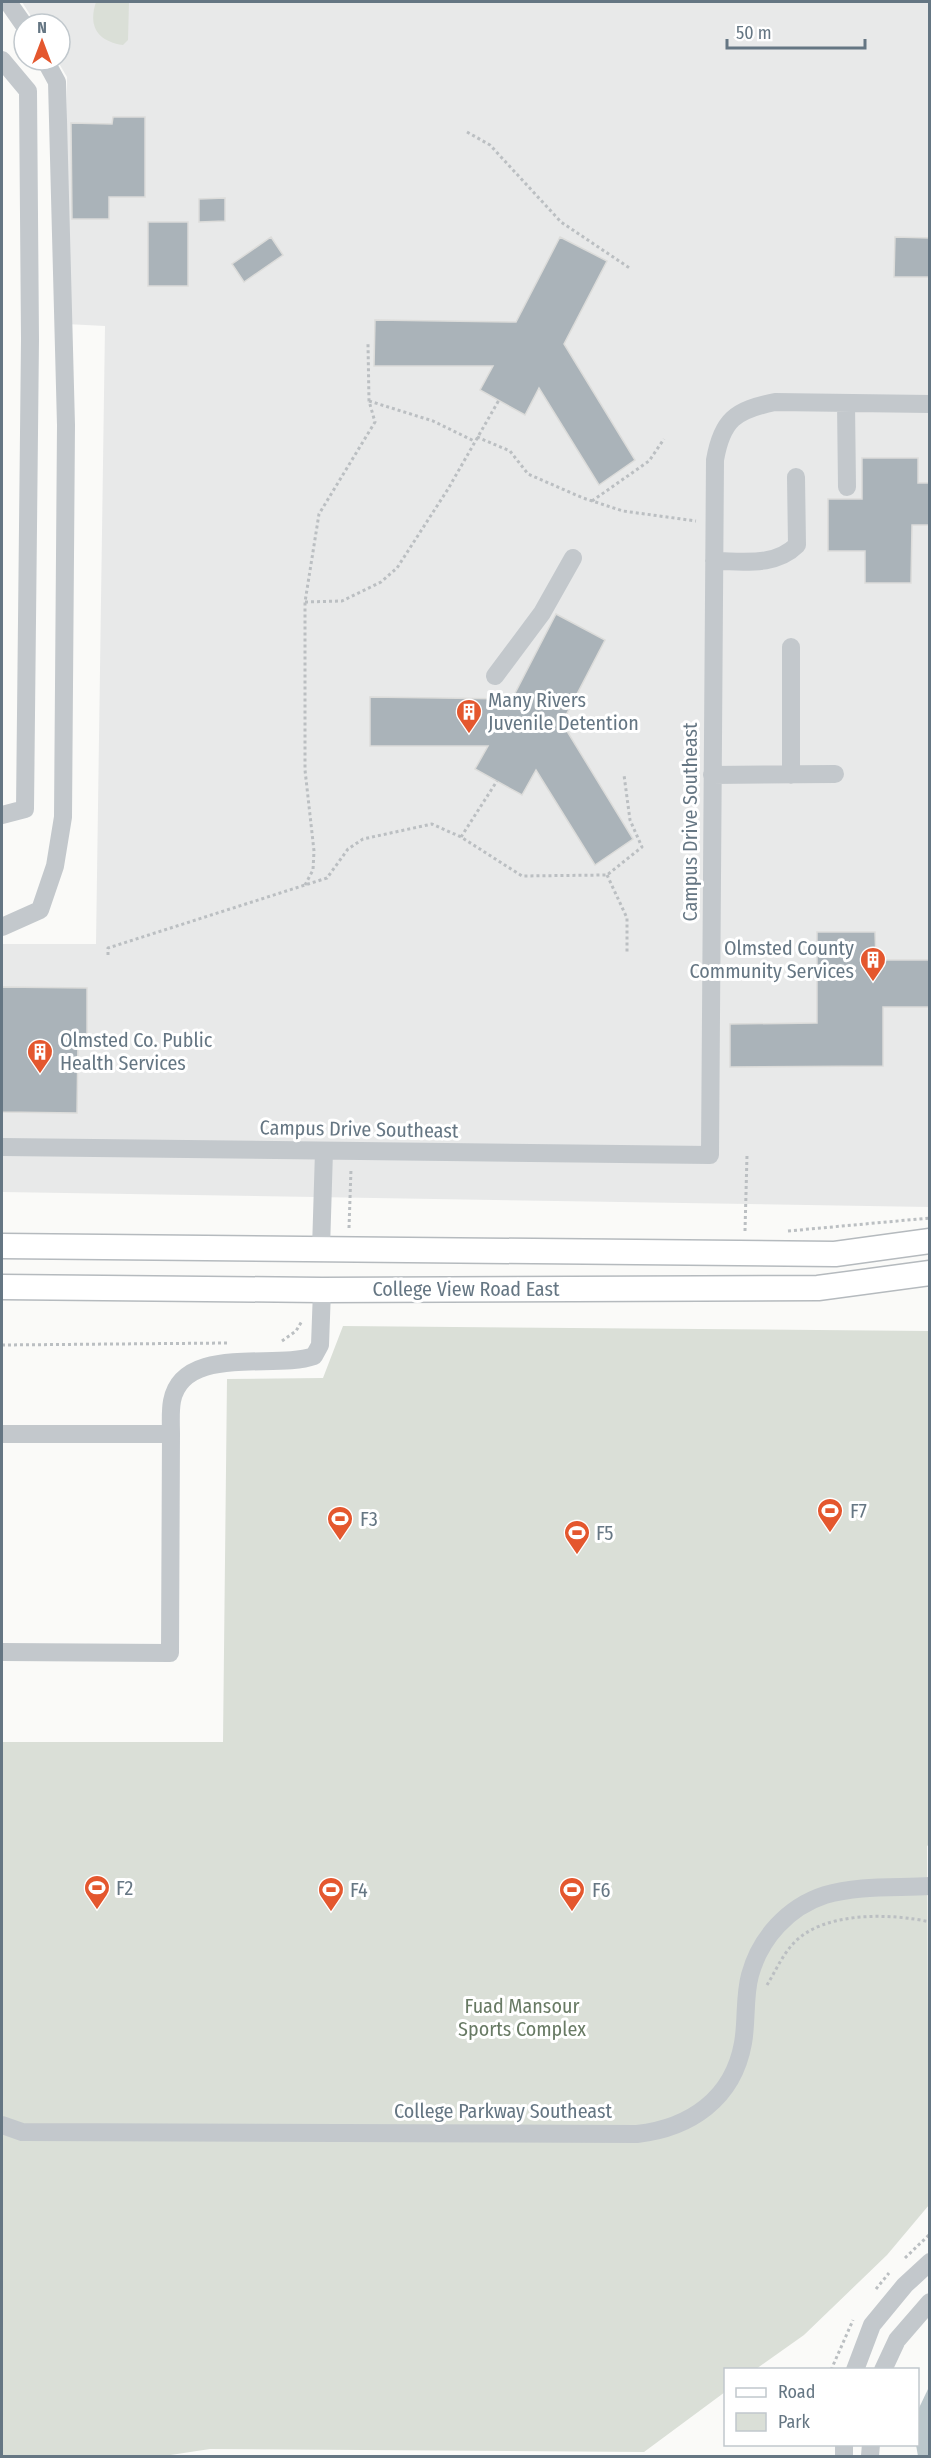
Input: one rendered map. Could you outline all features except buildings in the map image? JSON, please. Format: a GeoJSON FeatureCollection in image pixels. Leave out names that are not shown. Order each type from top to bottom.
{"type":"FeatureCollection","features":[{"type":"Feature","properties":{"kind":"main road","name":"College View Road East"},"geometry":{"type":"LineString","coordinates":[[2,1245],[835,1254],[930,1241]]}},
{"type":"Feature","properties":{"kind":"main road","name":"College View Road East"},"geometry":{"type":"LineString","coordinates":[[2,1287],[322,1301],[818,1288],[930,1274]]}},
{"type":"Feature","properties":{"kind":"street"},"geometry":{"type":"LineString","coordinates":[[2,60],[28,91],[30,339],[25,809],[2,815]]}},
{"type":"Feature","properties":{"kind":"street"},"geometry":{"type":"LineString","coordinates":[[2,927],[40,910],[55,866],[63,817],[66,425],[57,82],[52,72]]}},
{"type":"Feature","properties":{"kind":"street","name":"Campus Drive Southeast"},"geometry":{"type":"LineString","coordinates":[[2,1147],[710,1155],[714,521],[715,460],[719,440],[735,415],[754,406],[775,402],[930,404]]}},
{"type":"Feature","properties":{"kind":"street"},"geometry":{"type":"LineString","coordinates":[[846,403],[847,487]]}},
{"type":"Feature","properties":{"kind":"street"},"geometry":{"type":"LineString","coordinates":[[714,561],[771,560],[787,555],[797,545],[795,477]]}},
{"type":"Feature","properties":{"kind":"street"},"geometry":{"type":"LineString","coordinates":[[495,676],[542,613],[573,558]]}},
{"type":"Feature","properties":{"kind":"street"},"geometry":{"type":"LineString","coordinates":[[791,648],[791,775]]}},
{"type":"Feature","properties":{"kind":"street"},"geometry":{"type":"LineString","coordinates":[[712,775],[835,774]]}},
{"type":"Feature","properties":{"kind":"street"},"geometry":{"type":"LineString","coordinates":[[321,1250],[324,1151]]}},
{"type":"Feature","properties":{"kind":"street"},"geometry":{"type":"LineString","coordinates":[[2,1652],[170,1653],[172,1401],[185,1379],[220,1362],[280,1362],[314,1356],[321,1345],[322,1301]]}},
{"type":"Feature","properties":{"kind":"street"},"geometry":{"type":"LineString","coordinates":[[2,1434],[171,1434]]}},
{"type":"Feature","properties":{"kind":"street","name":"College Parkway Southeast"},"geometry":{"type":"LineString","coordinates":[[2,2126],[34,2132],[637,2134],[660,2132],[678,2126],[696,2115],[718,2096],[735,2070],[743,2045],[750,1977],[759,1951],[774,1928],[795,1910],[824,1896],[859,1889],[930,1886]]}},
{"type":"Feature","properties":{"kind":"street","name":"College Parkway Southeast"},"geometry":{"type":"LineString","coordinates":[[859,1889],[930,1899]]}},
{"type":"Feature","properties":{"kind":"street"},"geometry":{"type":"LineString","coordinates":[[856,2368],[872,2325],[905,2285],[930,2262]]}},
{"type":"Feature","properties":{"kind":"street"},"geometry":{"type":"LineString","coordinates":[[884,2368],[897,2340],[930,2302]]}},
{"type":"Feature","properties":{"kind":"path"},"geometry":{"type":"LineString","coordinates":[[466,132],[490,145],[561,222],[631,269]]}},
{"type":"Feature","properties":{"kind":"path"},"geometry":{"type":"LineString","coordinates":[[304,887],[313,870],[314,851],[305,770],[305,602],[319,514],[375,422],[369,401],[368,344]]}},
{"type":"Feature","properties":{"kind":"path"},"geometry":{"type":"LineString","coordinates":[[305,602],[342,601],[381,582],[397,568],[448,489],[499,400]]}},
{"type":"Feature","properties":{"kind":"path"},"geometry":{"type":"LineString","coordinates":[[369,401],[433,421],[474,441]]}},
{"type":"Feature","properties":{"kind":"path"},"geometry":{"type":"LineString","coordinates":[[477,436],[510,451],[528,474],[592,501],[655,517],[714,521]]}},
{"type":"Feature","properties":{"kind":"path"},"geometry":{"type":"LineString","coordinates":[[592,501],[649,461],[664,439]]}},
{"type":"Feature","properties":{"kind":"path"},"geometry":{"type":"LineString","coordinates":[[108,955],[108,948],[327,878],[348,849],[363,839],[432,824],[461,837],[522,876],[607,875],[642,846],[630,820],[624,775]]}},
{"type":"Feature","properties":{"kind":"path"},"geometry":{"type":"LineString","coordinates":[[461,837],[497,781]]}},
{"type":"Feature","properties":{"kind":"path"},"geometry":{"type":"LineString","coordinates":[[607,875],[627,918],[627,951]]}},
{"type":"Feature","properties":{"kind":"path"},"geometry":{"type":"LineString","coordinates":[[349,1229],[352,1152]]}},
{"type":"Feature","properties":{"kind":"path"},"geometry":{"type":"LineString","coordinates":[[745,1231],[747,1155]]}},
{"type":"Feature","properties":{"kind":"path"},"geometry":{"type":"LineString","coordinates":[[278,1344],[296,1332],[306,1312],[322,1301]]}},
{"type":"Feature","properties":{"kind":"path"},"geometry":{"type":"LineString","coordinates":[[2,1345],[233,1343]]}},
{"type":"Feature","properties":{"kind":"path"},"geometry":{"type":"LineString","coordinates":[[764,1990],[792,1944],[825,1923],[881,1915],[930,1922]]}},
{"type":"Feature","properties":{"kind":"shaded area"},"geometry":{"type":"Polygon","coordinates":[[[22,2],[929,2],[929,1207],[2,1192],[2,944],[96,944],[105,326],[66,324],[67,77],[64,72],[72,72],[72,12],[28,12],[22,2]]]}},
{"type":"Feature","properties":{"kind":"shaded area"},"geometry":{"type":"Polygon","coordinates":[[[929,2387],[929,2456],[918,2456],[916,2446],[919,2446],[919,2408],[929,2387]]]}},
{"type":"Feature","properties":{"kind":"green space"},"geometry":{"type":"Polygon","coordinates":[[[96,2],[129,2],[128,40],[123,45],[107,40],[97,31],[93,18],[96,2]]]}},
{"type":"Feature","properties":{"kind":"green space","name":"Fuad Mansour Sports Complex"},"geometry":{"type":"Polygon","coordinates":[[[343,1326],[929,1331],[930,1844],[927,1846],[929,2205],[887,2255],[804,2335],[757,2368],[724,2368],[724,2393],[644,2452],[210,2449],[164,2456],[2,2456],[2,1742],[223,1742],[227,1379],[323,1378],[343,1326]]]}},
{"type":"Feature","properties":{"kind":"place","name":"Many Rivers Juvenile Detention"},"geometry":{"type":"Point","coordinates":[469,735]}},
{"type":"Feature","properties":{"kind":"place","name":"Olmsted County Community Services"},"geometry":{"type":"Point","coordinates":[873,983]}},
{"type":"Feature","properties":{"kind":"place","name":"Olmsted Co. Public Health Services"},"geometry":{"type":"Point","coordinates":[40,1075]}},
{"type":"Feature","properties":{"kind":"place","name":"F7"},"geometry":{"type":"Point","coordinates":[830,1534]}},
{"type":"Feature","properties":{"kind":"place","name":"F3"},"geometry":{"type":"Point","coordinates":[340,1542]}},
{"type":"Feature","properties":{"kind":"place","name":"F5"},"geometry":{"type":"Point","coordinates":[577,1556]}},
{"type":"Feature","properties":{"kind":"place","name":"F2"},"geometry":{"type":"Point","coordinates":[97,1911]}},
{"type":"Feature","properties":{"kind":"place","name":"F4"},"geometry":{"type":"Point","coordinates":[331,1913]}},
{"type":"Feature","properties":{"kind":"place","name":"F6"},"geometry":{"type":"Point","coordinates":[572,1913]}}]}
